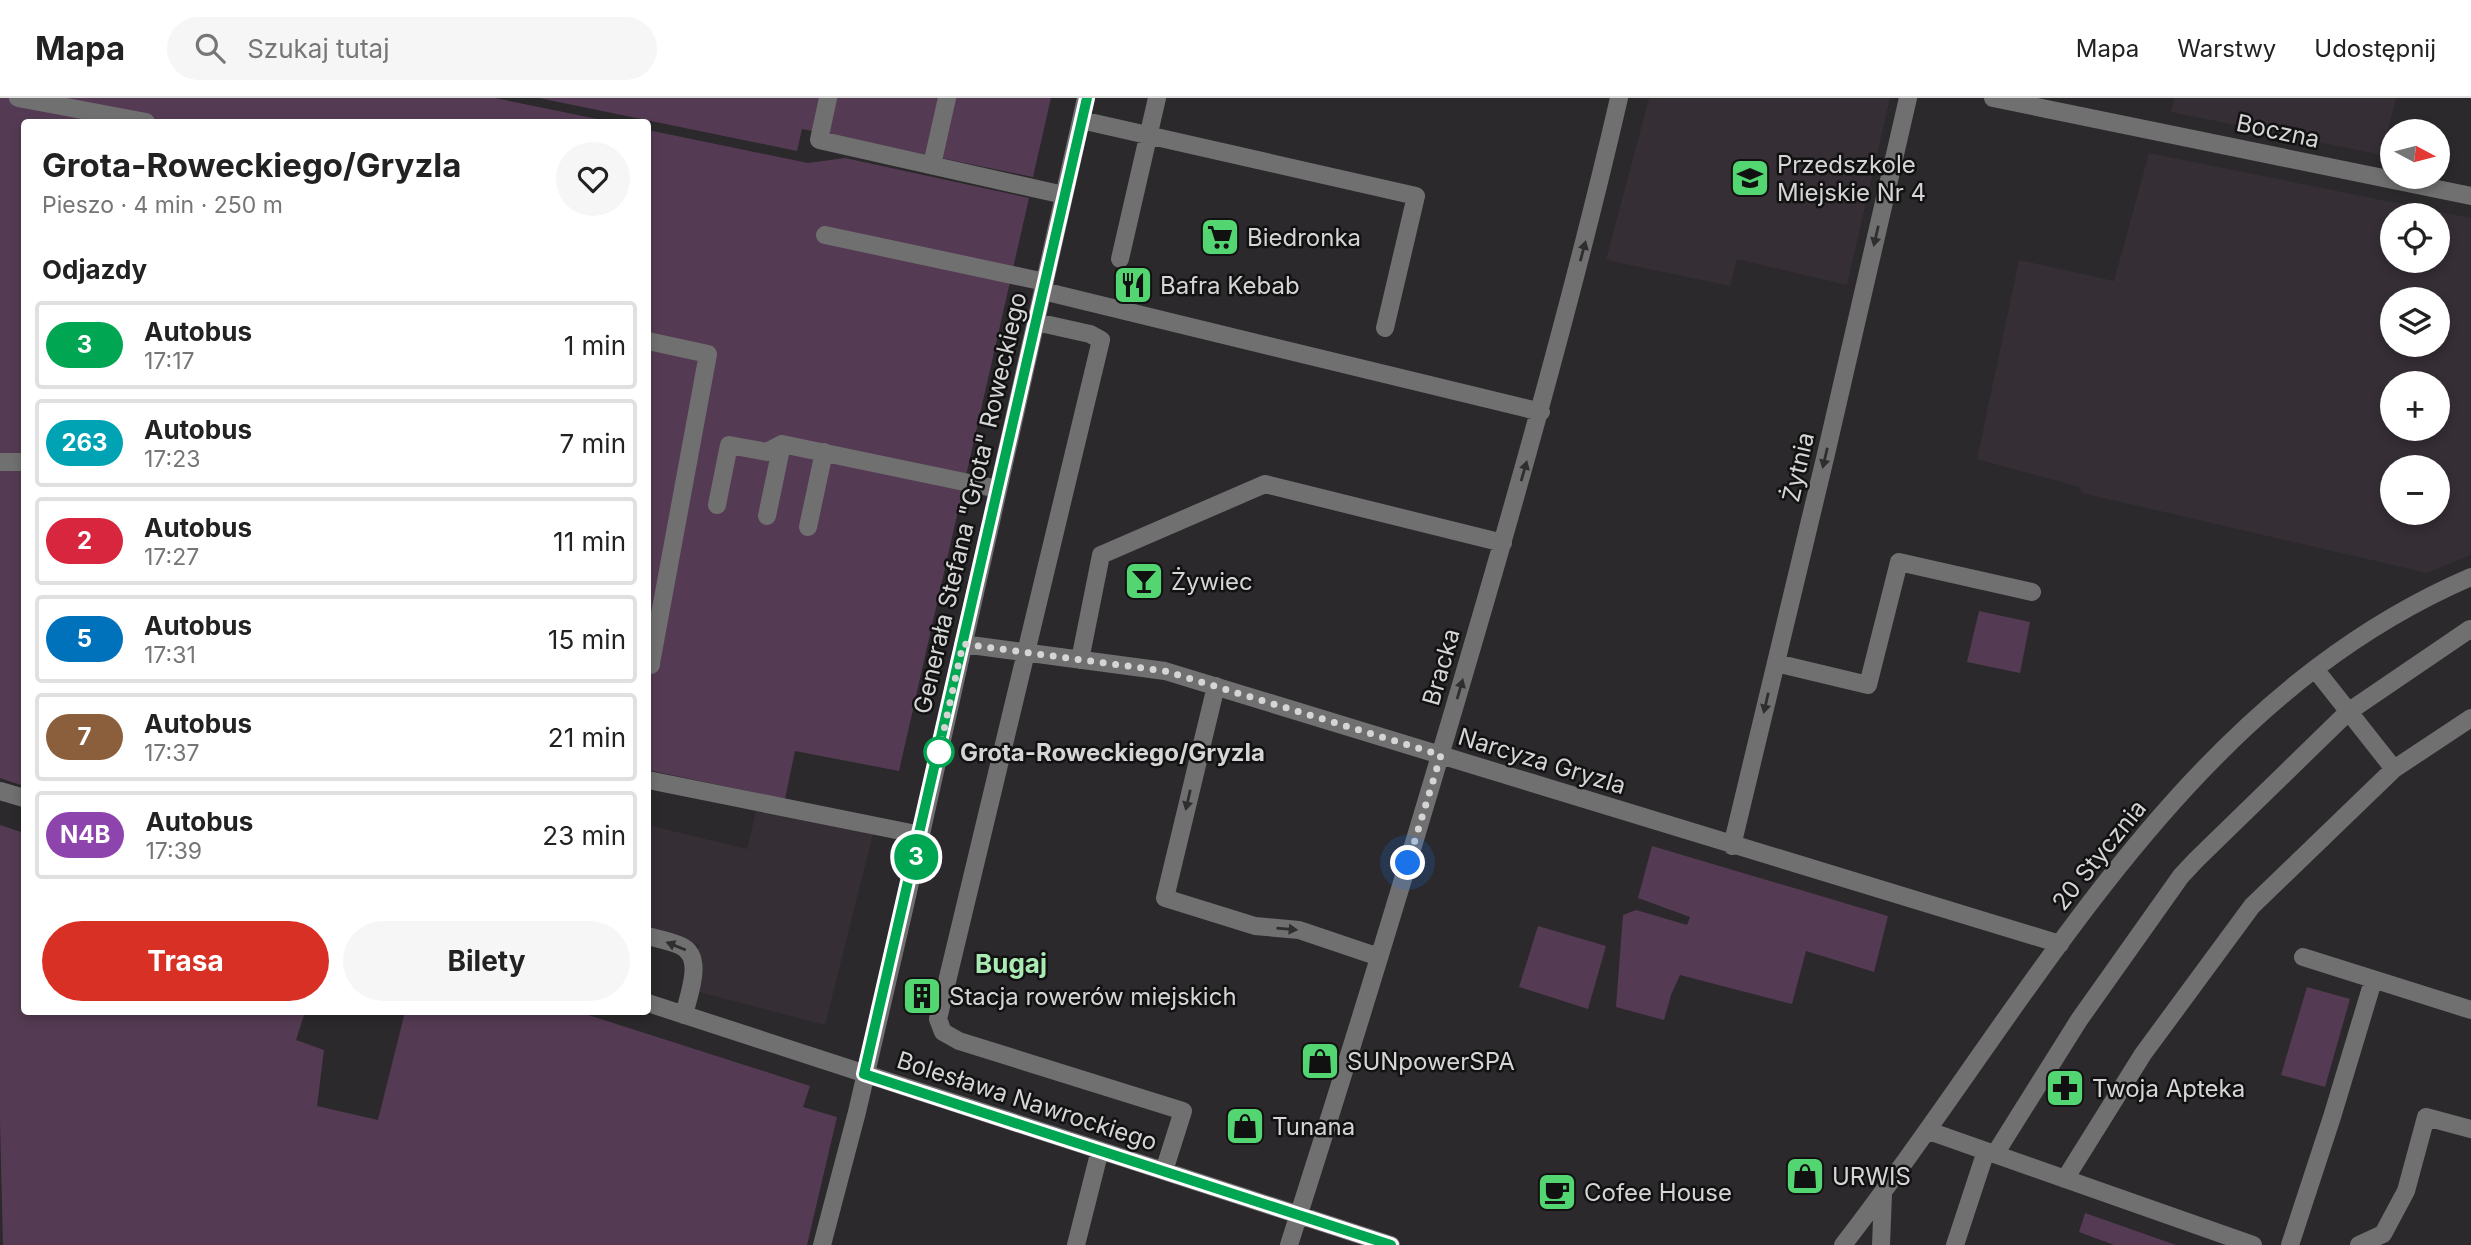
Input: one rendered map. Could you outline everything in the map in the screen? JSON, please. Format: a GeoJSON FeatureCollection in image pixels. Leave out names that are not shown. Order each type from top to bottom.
{"type":"FeatureCollection","features":[{"type":"Feature","properties":{"kind":"street"},"geometry":{"type":"LineString","coordinates":[[18,98],[91,117],[113,119]]}},
{"type":"Feature","properties":{"kind":"street"},"geometry":{"type":"LineString","coordinates":[[828,98],[819,140],[1064,195]]}},
{"type":"Feature","properties":{"kind":"street"},"geometry":{"type":"LineString","coordinates":[[932,165],[947,98]]}},
{"type":"Feature","properties":{"kind":"street","name":"Generała Stefana \"Grota\" Roweckiego"},"geometry":{"type":"LineString","coordinates":[[822,1245],[921,835],[1086,98]]}},
{"type":"Feature","properties":{"kind":"street"},"geometry":{"type":"LineString","coordinates":[[1121,260],[1157,98]]}},
{"type":"Feature","properties":{"kind":"street","name":"Bracka"},"geometry":{"type":"LineString","coordinates":[[1289,1245],[1441,755],[1541,412],[1595,205],[1619,98]]}},
{"type":"Feature","properties":{"kind":"street","name":"Żytnia"},"geometry":{"type":"LineString","coordinates":[[1732,846],[1908,98]]}},
{"type":"Feature","properties":{"kind":"street","name":"Boczna"},"geometry":{"type":"LineString","coordinates":[[1993,98],[2471,196]]}},
{"type":"Feature","properties":{"kind":"street"},"geometry":{"type":"LineString","coordinates":[[1082,120],[1416,196],[1385,328]]}},
{"type":"Feature","properties":{"kind":"street"},"geometry":{"type":"LineString","coordinates":[[825,235],[1044,286],[1541,412]]}},
{"type":"Feature","properties":{"kind":"street"},"geometry":{"type":"LineString","coordinates":[[1036,322],[1090,334],[1101,340],[939,1019],[943,1031],[959,1041],[1183,1111],[1164,1171]]}},
{"type":"Feature","properties":{"kind":"street"},"geometry":{"type":"LineString","coordinates":[[651,342],[708,354],[651,663]]}},
{"type":"Feature","properties":{"kind":"street"},"geometry":{"type":"LineString","coordinates":[[717,505],[729,445],[767,452],[782,444],[998,489]]}},
{"type":"Feature","properties":{"kind":"street"},"geometry":{"type":"LineString","coordinates":[[766,516],[782,444]]}},
{"type":"Feature","properties":{"kind":"street"},"geometry":{"type":"LineString","coordinates":[[808,527],[824,452]]}},
{"type":"Feature","properties":{"kind":"street"},"geometry":{"type":"LineString","coordinates":[[0,462],[21,462]]}},
{"type":"Feature","properties":{"kind":"street"},"geometry":{"type":"LineString","coordinates":[[1080,660],[1101,555],[1265,484],[1503,544]]}},
{"type":"Feature","properties":{"kind":"street"},"geometry":{"type":"LineString","coordinates":[[1776,663],[1868,685],[1899,562],[2032,592]]}},
{"type":"Feature","properties":{"kind":"street","name":"20 Stycznia"},"geometry":{"type":"LineString","coordinates":[[1843,1245],[1929,1131],[2126,855],[2180,794],[2247,725],[2315,669],[2377,626],[2471,577]]}},
{"type":"Feature","properties":{"kind":"street"},"geometry":{"type":"LineString","coordinates":[[1955,1245],[1990,1153],[2079,1020],[2181,876],[2348,712],[2470,629],[2471,631]]}},
{"type":"Feature","properties":{"kind":"street","name":"Narcyza Gryzla"},"geometry":{"type":"LineString","coordinates":[[963,644],[1165,671],[2060,944]]}},
{"type":"Feature","properties":{"kind":"street"},"geometry":{"type":"LineString","coordinates":[[2315,669],[2394,769]]}},
{"type":"Feature","properties":{"kind":"street"},"geometry":{"type":"LineString","coordinates":[[1216,686],[1165,898],[1256,926],[1299,930],[1378,957]]}},
{"type":"Feature","properties":{"kind":"street"},"geometry":{"type":"LineString","coordinates":[[2065,1179],[2143,1054],[2252,906],[2394,769],[2471,718]]}},
{"type":"Feature","properties":{"kind":"street"},"geometry":{"type":"LineString","coordinates":[[651,781],[921,835]]}},
{"type":"Feature","properties":{"kind":"street"},"geometry":{"type":"LineString","coordinates":[[0,790],[21,798]]}},
{"type":"Feature","properties":{"kind":"street"},"geometry":{"type":"LineString","coordinates":[[651,937],[681,946],[692,958],[694,970],[684,1015]]}},
{"type":"Feature","properties":{"kind":"street"},"geometry":{"type":"LineString","coordinates":[[2303,957],[2471,1010]]}},
{"type":"Feature","properties":{"kind":"street"},"geometry":{"type":"LineString","coordinates":[[2290,1245],[2373,981]]}},
{"type":"Feature","properties":{"kind":"street","name":"Bolesława Nawrockiego"},"geometry":{"type":"LineString","coordinates":[[651,1004],[1391,1245]]}},
{"type":"Feature","properties":{"kind":"street"},"geometry":{"type":"LineString","coordinates":[[2359,1245],[2383,1234],[2406,1191],[2426,1117],[2471,1129]]}},
{"type":"Feature","properties":{"kind":"street"},"geometry":{"type":"LineString","coordinates":[[1929,1131],[2253,1245]]}},
{"type":"Feature","properties":{"kind":"street"},"geometry":{"type":"LineString","coordinates":[[1076,1245],[1100,1150]]}},
{"type":"Feature","properties":{"kind":"street"},"geometry":{"type":"LineString","coordinates":[[1881,1245],[1883,1194]]}},
{"type":"Feature","properties":{"kind":"shaded area"},"geometry":{"type":"Polygon","coordinates":[[[0,98],[495,98],[597,119],[21,119],[21,785],[0,778],[0,98]]]}},
{"type":"Feature","properties":{"kind":"shaded area"},"geometry":{"type":"Polygon","coordinates":[[[539,98],[1051,98],[1033,177],[802,129],[797,151],[539,98]]]}},
{"type":"Feature","properties":{"kind":"shaded area","name":"Przedszkole Miejskie Nr 4"},"geometry":{"type":"Polygon","coordinates":[[[1649,98],[1890,98],[1847,285],[1737,259],[1730,286],[1606,260],[1649,98]]]}},
{"type":"Feature","properties":{"kind":"shaded area"},"geometry":{"type":"Polygon","coordinates":[[[2174,98],[2396,98],[2391,119],[2380,119],[2380,155],[2171,112],[2174,98]]]}},
{"type":"Feature","properties":{"kind":"shaded area"},"geometry":{"type":"Polygon","coordinates":[[[651,131],[808,163],[845,158],[1029,198],[899,771],[795,751],[785,799],[651,771],[651,131]]]}},
{"type":"Feature","properties":{"kind":"shaded area"},"geometry":{"type":"Polygon","coordinates":[[[2149,153],[2397,203],[2380,203],[2380,273],[2450,273],[2450,214],[2471,218],[2471,555],[2427,573],[2082,493],[2079,487],[1977,459],[2019,260],[2114,281],[2149,153]]]}},
{"type":"Feature","properties":{"kind":"shaded area"},"geometry":{"type":"Polygon","coordinates":[[[1979,611],[2030,622],[2020,673],[1967,662],[1979,611]]]}},
{"type":"Feature","properties":{"kind":"shaded area"},"geometry":{"type":"Polygon","coordinates":[[[757,807],[873,834],[825,1025],[695,991],[699,945],[651,934],[651,826],[747,849],[757,807]]]}},
{"type":"Feature","properties":{"kind":"shaded area"},"geometry":{"type":"Polygon","coordinates":[[[0,825],[21,832],[21,1015],[304,1015],[296,1040],[324,1050],[317,1106],[378,1120],[404,1015],[588,1015],[810,1086],[803,1107],[837,1117],[807,1245],[3,1245],[0,1122],[0,825]]]}},
{"type":"Feature","properties":{"kind":"shaded area"},"geometry":{"type":"Polygon","coordinates":[[[1652,846],[1888,916],[1874,972],[1806,951],[1792,1004],[1680,975],[1664,1020],[1616,1007],[1623,915],[1636,910],[1687,925],[1690,917],[1638,898],[1652,846]]]}},
{"type":"Feature","properties":{"kind":"shaded area"},"geometry":{"type":"Polygon","coordinates":[[[1538,926],[1606,946],[1588,1009],[1519,987],[1538,926]]]}},
{"type":"Feature","properties":{"kind":"shaded area"},"geometry":{"type":"Polygon","coordinates":[[[2307,987],[2350,999],[2325,1087],[2281,1075],[2307,987]]]}},
{"type":"Feature","properties":{"kind":"shaded area"},"geometry":{"type":"Polygon","coordinates":[[[2085,1213],[2176,1245],[2114,1245],[2079,1232],[2085,1213]]]}},
{"type":"Feature","properties":{"kind":"bus line","name":"3"},"geometry":{"type":"LineString","coordinates":[[1087,98],[921,835],[864,1074],[1391,1245]]}},
{"type":"Feature","properties":{"kind":"place","name":"Przedszkole Miejskie Nr 4"},"geometry":{"type":"Point","coordinates":[1750,178]}},
{"type":"Feature","properties":{"kind":"place","name":"Biedronka"},"geometry":{"type":"Point","coordinates":[1220,237]}},
{"type":"Feature","properties":{"kind":"place","name":"Bafra Kebab"},"geometry":{"type":"Point","coordinates":[1133,285]}},
{"type":"Feature","properties":{"kind":"place","name":"Żywiec"},"geometry":{"type":"Point","coordinates":[1144,581]}},
{"type":"Feature","properties":{"kind":"place","name":"Grota-Roweckiego/Gryzla"},"geometry":{"type":"Point","coordinates":[939,752]}},
{"type":"Feature","properties":{"kind":"place","name":"Stacja rowerów miejskich"},"geometry":{"type":"Point","coordinates":[922,996]}},
{"type":"Feature","properties":{"kind":"place","name":"SUNpowerSPA"},"geometry":{"type":"Point","coordinates":[1320,1061]}},
{"type":"Feature","properties":{"kind":"place","name":"Twoja Apteka"},"geometry":{"type":"Point","coordinates":[2065,1088]}},
{"type":"Feature","properties":{"kind":"place","name":"Tunana"},"geometry":{"type":"Point","coordinates":[1245,1126]}},
{"type":"Feature","properties":{"kind":"place","name":"URWIS"},"geometry":{"type":"Point","coordinates":[1805,1176]}},
{"type":"Feature","properties":{"kind":"place","name":"Cofee House"},"geometry":{"type":"Point","coordinates":[1557,1192]}},
{"type":"Feature","properties":{"kind":"district","name":"Bugaj"},"geometry":{"type":"Point","coordinates":[1011,963]}},
{"type":"Feature","properties":{"kind":"route"},"geometry":{"type":"LineString","coordinates":[[939,752],[963,644],[1165,671],[1441,755],[1408,863]]}}]}
